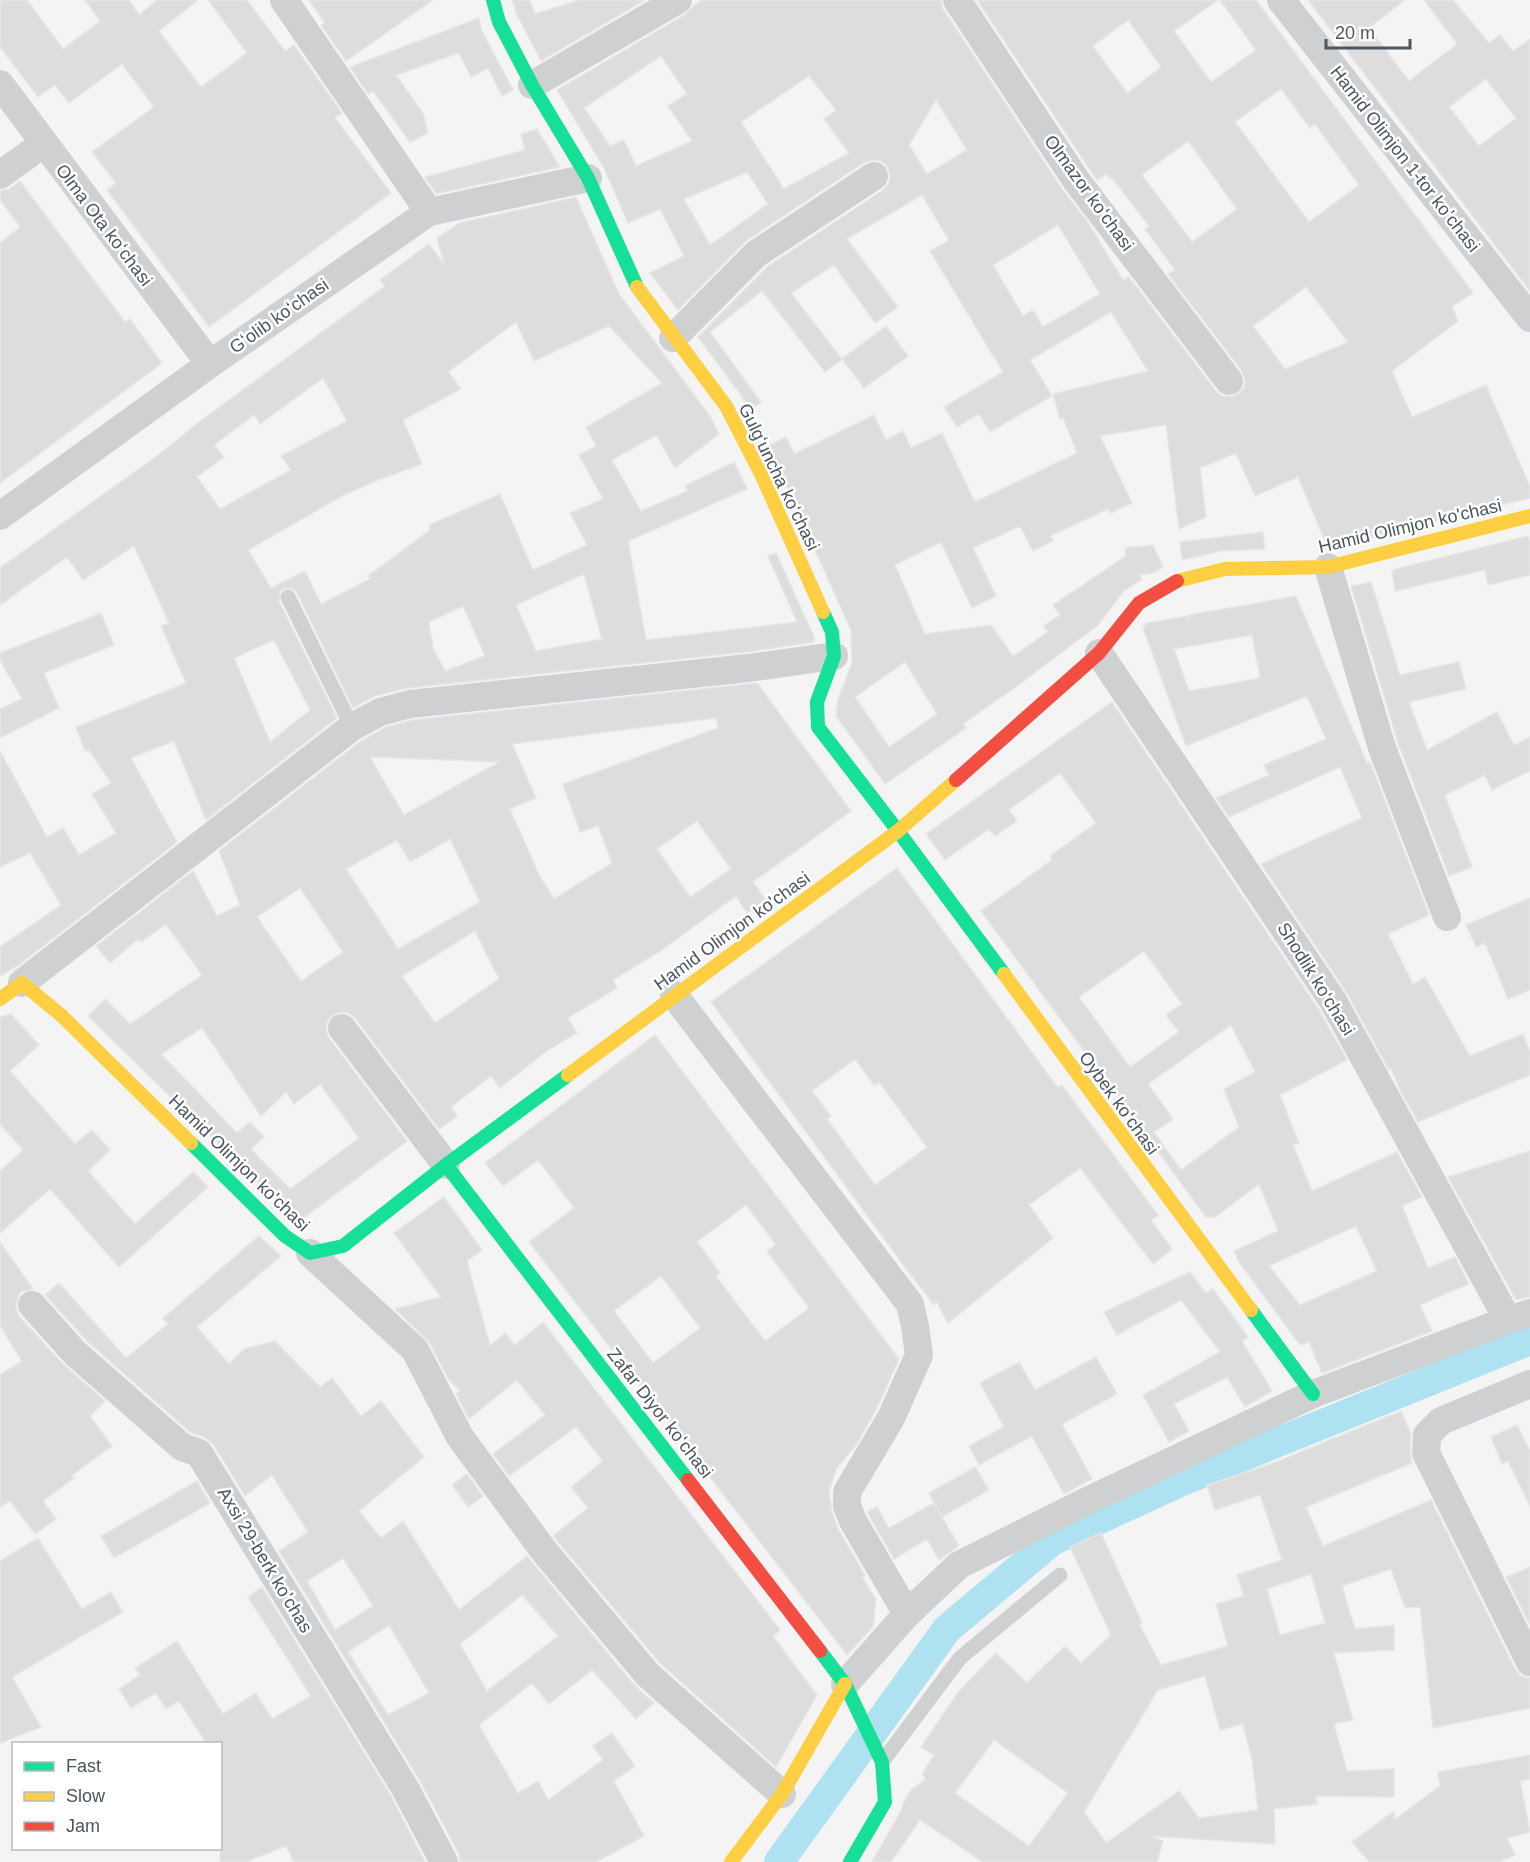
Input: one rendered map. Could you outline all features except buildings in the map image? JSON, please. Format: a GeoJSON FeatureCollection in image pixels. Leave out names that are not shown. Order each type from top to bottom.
{"type":"FeatureCollection","features":[{"type":"Feature","properties":{"kind":"street"},"geometry":{"type":"LineString","coordinates":[[284,0],[429,212]]}},
{"type":"Feature","properties":{"kind":"street","name":"Gulgʻuncha koʻchasi"},"geometry":{"type":"LineString","coordinates":[[493,0],[499,22],[532,85],[588,178],[634,283],[726,406],[761,474],[832,632],[834,657],[817,702],[818,727],[898,831]]}},
{"type":"Feature","properties":{"kind":"street"},"geometry":{"type":"LineString","coordinates":[[532,85],[678,0]]}},
{"type":"Feature","properties":{"kind":"street","name":"Olmazor koʻchasi"},"geometry":{"type":"LineString","coordinates":[[957,0],[1076,180],[1229,381]]}},
{"type":"Feature","properties":{"kind":"street","name":"Hamid Olimjon 1-tor koʼchasi"},"geometry":{"type":"LineString","coordinates":[[1281,0],[1530,318]]}},
{"type":"Feature","properties":{"kind":"street","name":"Olma Ota koʻchasi"},"geometry":{"type":"LineString","coordinates":[[0,84],[210,364]]}},
{"type":"Feature","properties":{"kind":"street"},"geometry":{"type":"LineString","coordinates":[[0,175],[43,144]]}},
{"type":"Feature","properties":{"kind":"street"},"geometry":{"type":"LineString","coordinates":[[673,338],[756,254],[874,176]]}},
{"type":"Feature","properties":{"kind":"street","name":"Gʻolib koʻchasi"},"geometry":{"type":"LineString","coordinates":[[0,516],[210,364],[429,212],[588,178]]}},
{"type":"Feature","properties":{"kind":"street","name":"Hamid Olimjon ko'chasi"},"geometry":{"type":"LineString","coordinates":[[11,991],[62,1016],[285,1236],[310,1253],[343,1246],[446,1165],[898,831],[1099,653],[1139,603],[1177,581],[1225,569],[1328,567],[1530,516]]}},
{"type":"Feature","properties":{"kind":"street"},"geometry":{"type":"LineString","coordinates":[[1328,567],[1382,748],[1447,917]]}},
{"type":"Feature","properties":{"kind":"street","name":"Shodlik ko‘chasi"},"geometry":{"type":"LineString","coordinates":[[1099,653],[1333,1001],[1519,1317]]}},
{"type":"Feature","properties":{"kind":"street"},"geometry":{"type":"LineString","coordinates":[[11,991],[352,727],[380,712],[410,704],[834,657]]}},
{"type":"Feature","properties":{"kind":"street","name":"Oybek koʻchasi"},"geometry":{"type":"LineString","coordinates":[[898,831],[1313,1394]]}},
{"type":"Feature","properties":{"kind":"street"},"geometry":{"type":"LineString","coordinates":[[674,995],[910,1304],[919,1355],[891,1418],[847,1492],[847,1506],[853,1521],[907,1614]]}},
{"type":"Feature","properties":{"kind":"street"},"geometry":{"type":"LineString","coordinates":[[342,1028],[446,1165]]}},
{"type":"Feature","properties":{"kind":"street","name":"Zafar Diyor koʻchasi"},"geometry":{"type":"LineString","coordinates":[[446,1165],[850,1694],[881,1760]]}},
{"type":"Feature","properties":{"kind":"street"},"geometry":{"type":"LineString","coordinates":[[310,1253],[415,1350],[467,1447],[544,1551],[648,1675],[782,1794]]}},
{"type":"Feature","properties":{"kind":"street","name":"Аxsi 29-berk koʼchas"},"geometry":{"type":"LineString","coordinates":[[32,1305],[75,1353],[182,1447],[199,1452],[405,1788],[444,1862]]}},
{"type":"Feature","properties":{"kind":"street"},"geometry":{"type":"LineString","coordinates":[[731,1862],[782,1794],[907,1614],[958,1565],[1313,1394],[1519,1317]]}},
{"type":"Feature","properties":{"kind":"street"},"geometry":{"type":"LineString","coordinates":[[1530,1384],[1441,1421],[1427,1435],[1426,1453],[1530,1662]]}},
{"type":"Feature","properties":{"kind":"street"},"geometry":{"type":"LineString","coordinates":[[850,1862],[885,1802],[881,1760]]}},
{"type":"Feature","properties":{"kind":"lane"},"geometry":{"type":"LineString","coordinates":[[288,597],[352,727]]}},
{"type":"Feature","properties":{"kind":"lane"},"geometry":{"type":"LineString","coordinates":[[881,1760],[960,1658],[1060,1575]]}},
{"type":"Feature","properties":{"kind":"waterway"},"geometry":{"type":"LineString","coordinates":[[779,1862],[947,1629],[1052,1541],[1182,1481],[1530,1340]]}},
{"type":"Feature","properties":{"kind":"traffic: fast"},"geometry":{"type":"LineString","coordinates":[[493,0],[499,22],[532,85],[588,178],[637,287]]}},
{"type":"Feature","properties":{"kind":"traffic: fast"},"geometry":{"type":"LineString","coordinates":[[823,612],[832,632],[834,656],[817,702],[818,727],[1004,974]]}},
{"type":"Feature","properties":{"kind":"traffic: fast"},"geometry":{"type":"LineString","coordinates":[[191,1143],[285,1236],[310,1253],[343,1246],[446,1165],[568,1075]]}},
{"type":"Feature","properties":{"kind":"traffic: fast"},"geometry":{"type":"LineString","coordinates":[[446,1165],[688,1480]]}},
{"type":"Feature","properties":{"kind":"traffic: fast"},"geometry":{"type":"LineString","coordinates":[[1251,1310],[1313,1394]]}},
{"type":"Feature","properties":{"kind":"traffic: fast"},"geometry":{"type":"LineString","coordinates":[[820,1651],[845,1684],[882,1762],[885,1802],[850,1862]]}},
{"type":"Feature","properties":{"kind":"traffic: slow"},"geometry":{"type":"LineString","coordinates":[[637,287],[726,406],[761,474],[823,612]]}},
{"type":"Feature","properties":{"kind":"traffic: slow"},"geometry":{"type":"LineString","coordinates":[[1177,581],[1225,569],[1328,567],[1530,516]]}},
{"type":"Feature","properties":{"kind":"traffic: slow"},"geometry":{"type":"LineString","coordinates":[[568,1075],[898,831],[956,780]]}},
{"type":"Feature","properties":{"kind":"traffic: slow"},"geometry":{"type":"LineString","coordinates":[[1004,974],[1251,1310]]}},
{"type":"Feature","properties":{"kind":"traffic: slow"},"geometry":{"type":"LineString","coordinates":[[0,999],[22,983],[62,1016],[191,1143]]}},
{"type":"Feature","properties":{"kind":"traffic: slow"},"geometry":{"type":"LineString","coordinates":[[731,1862],[782,1794],[845,1684]]}},
{"type":"Feature","properties":{"kind":"traffic: jam"},"geometry":{"type":"LineString","coordinates":[[956,780],[1099,653],[1139,603],[1177,581]]}},
{"type":"Feature","properties":{"kind":"traffic: jam"},"geometry":{"type":"LineString","coordinates":[[688,1480],[820,1651]]}}]}
